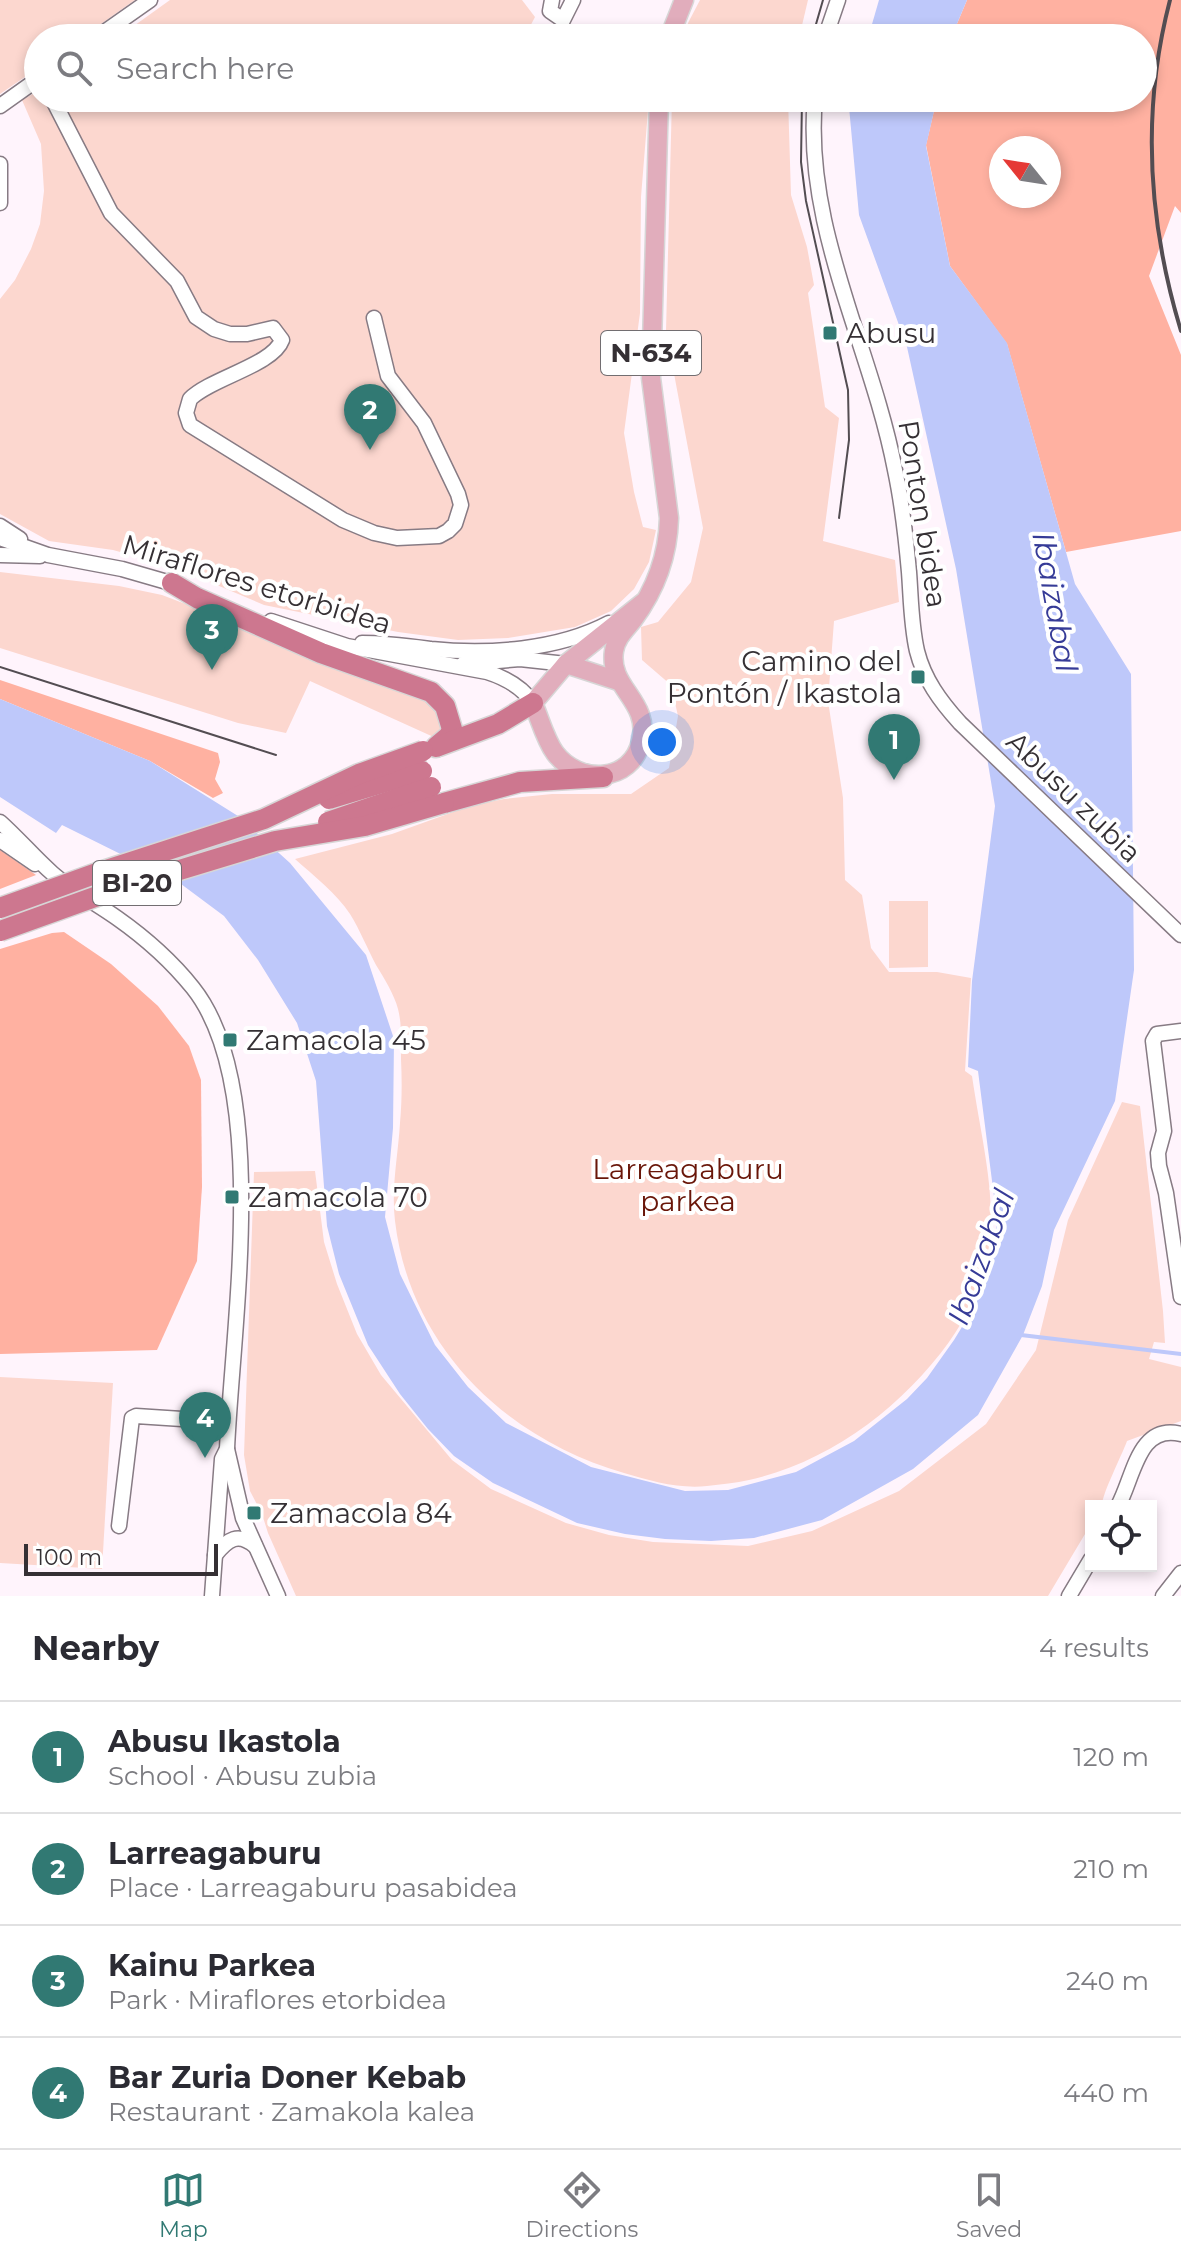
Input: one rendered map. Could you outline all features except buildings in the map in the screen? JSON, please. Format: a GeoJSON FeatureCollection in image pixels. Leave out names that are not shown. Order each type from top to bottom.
{"type":"FeatureCollection","features":[{"type":"Feature","properties":{"kind":"highway"},"geometry":{"type":"LineString","coordinates":[[172,583],[197,598],[321,653],[431,692],[445,706],[452,729],[428,764],[275,841]]}},
{"type":"Feature","properties":{"kind":"highway","name":"BI-20"},"geometry":{"type":"LineString","coordinates":[[0,908],[264,819],[359,774],[428,764],[533,703]]}},
{"type":"Feature","properties":{"kind":"highway","name":"BI-20"},"geometry":{"type":"LineString","coordinates":[[0,931],[117,889],[275,841],[365,826],[520,782],[603,777]]}},
{"type":"Feature","properties":{"kind":"main road"},"geometry":{"type":"LineString","coordinates":[[675,24],[684,0]]}},
{"type":"Feature","properties":{"kind":"main road","name":"N-634"},"geometry":{"type":"LineString","coordinates":[[645,601],[663,567],[669,536],[651,378],[659,112]]}},
{"type":"Feature","properties":{"kind":"main road"},"geometry":{"type":"LineString","coordinates":[[571,659],[645,601]]}},
{"type":"Feature","properties":{"kind":"main road"},"geometry":{"type":"LineString","coordinates":[[618,681],[613,653],[616,643],[645,601]]}},
{"type":"Feature","properties":{"kind":"main road","name":"Miraflores etorbidea"},"geometry":{"type":"LineString","coordinates":[[571,659],[618,681]]}},
{"type":"Feature","properties":{"kind":"main road","name":"BI-20"},"geometry":{"type":"LineString","coordinates":[[533,703],[571,659]]}},
{"type":"Feature","properties":{"kind":"main road","name":"BI-20"},"geometry":{"type":"LineString","coordinates":[[603,777],[614,775],[632,762],[643,733],[641,713],[618,681]]}},
{"type":"Feature","properties":{"kind":"main road","name":"Miraflores etorbidea"},"geometry":{"type":"LineString","coordinates":[[533,703],[557,756],[570,767],[603,777]]}},
{"type":"Feature","properties":{"kind":"street"},"geometry":{"type":"LineString","coordinates":[[116,24],[150,0]]}},
{"type":"Feature","properties":{"kind":"street"},"geometry":{"type":"LineString","coordinates":[[552,0],[550,11],[563,20],[573,0]]}},
{"type":"Feature","properties":{"kind":"street"},"geometry":{"type":"LineString","coordinates":[[830,24],[838,0]]}},
{"type":"Feature","properties":{"kind":"street"},"geometry":{"type":"LineString","coordinates":[[0,106],[24,89]]}},
{"type":"Feature","properties":{"kind":"street"},"geometry":{"type":"LineString","coordinates":[[59,112],[111,213],[177,281],[196,317],[214,329],[230,334],[247,334],[267,328],[279,332],[282,340],[271,354],[224,377],[190,399],[186,413],[190,425],[352,525],[397,538],[439,536],[455,524],[461,505],[458,494],[424,423],[388,376],[374,318]]}},
{"type":"Feature","properties":{"kind":"street","name":"Ponton bidea"},"geometry":{"type":"LineString","coordinates":[[814,112],[813,137],[827,237],[883,418],[902,515],[917,650],[927,679],[940,702]]}},
{"type":"Feature","properties":{"kind":"street"},"geometry":{"type":"LineString","coordinates":[[0,164],[0,203]]}},
{"type":"Feature","properties":{"kind":"street","name":"Miraflores etorbidea"},"geometry":{"type":"LineString","coordinates":[[0,526],[48,555]]}},
{"type":"Feature","properties":{"kind":"street","name":"Miraflores etorbidea"},"geometry":{"type":"LineString","coordinates":[[0,538],[48,555],[114,567],[172,583],[339,643],[496,675],[525,692],[533,703]]}},
{"type":"Feature","properties":{"kind":"street","name":"Miraflores etorbidea"},"geometry":{"type":"LineString","coordinates":[[0,555],[48,555]]}},
{"type":"Feature","properties":{"kind":"street"},"geometry":{"type":"LineString","coordinates":[[339,643],[387,643],[483,651],[514,648],[567,638],[600,628],[627,614]]}},
{"type":"Feature","properties":{"kind":"street","name":"Miraflores etorbidea"},"geometry":{"type":"LineString","coordinates":[[449,666],[520,659],[571,659]]}},
{"type":"Feature","properties":{"kind":"street","name":"Abusu zubia"},"geometry":{"type":"LineString","coordinates":[[940,702],[1179,932]]}},
{"type":"Feature","properties":{"kind":"street"},"geometry":{"type":"LineString","coordinates":[[0,822],[53,874]]}},
{"type":"Feature","properties":{"kind":"street"},"geometry":{"type":"LineString","coordinates":[[0,840],[120,920],[174,969],[205,1007],[225,1051],[236,1106],[241,1176],[227,1449],[242,1515],[278,1596]]}},
{"type":"Feature","properties":{"kind":"street"},"geometry":{"type":"LineString","coordinates":[[1181,1031],[1157,1034],[1153,1041],[1164,1131],[1158,1153],[1159,1166],[1166,1193],[1181,1297]]}},
{"type":"Feature","properties":{"kind":"street"},"geometry":{"type":"LineString","coordinates":[[119,1526],[132,1418],[228,1422]]}},
{"type":"Feature","properties":{"kind":"street"},"geometry":{"type":"LineString","coordinates":[[1120,1500],[1142,1448],[1152,1436],[1166,1431],[1181,1434]]}},
{"type":"Feature","properties":{"kind":"street"},"geometry":{"type":"LineString","coordinates":[[212,1596],[222,1459],[227,1449]]}},
{"type":"Feature","properties":{"kind":"street"},"geometry":{"type":"LineString","coordinates":[[218,1519],[228,1525],[242,1515]]}},
{"type":"Feature","properties":{"kind":"street"},"geometry":{"type":"LineString","coordinates":[[215,1555],[231,1538],[240,1537],[255,1546]]}},
{"type":"Feature","properties":{"kind":"street"},"geometry":{"type":"LineString","coordinates":[[1069,1596],[1085,1569]]}},
{"type":"Feature","properties":{"kind":"street"},"geometry":{"type":"LineString","coordinates":[[1163,1596],[1181,1573]]}},
{"type":"Feature","properties":{"kind":"green space"},"geometry":{"type":"Polygon","coordinates":[[[0,0],[135,0],[101,24],[24,24],[24,78],[0,94],[0,0]]]}},
{"type":"Feature","properties":{"kind":"green space"},"geometry":{"type":"Polygon","coordinates":[[[170,0],[522,0],[535,17],[531,24],[137,24],[170,0]]]}},
{"type":"Feature","properties":{"kind":"green space"},"geometry":{"type":"Polygon","coordinates":[[[700,0],[808,0],[802,24],[688,23],[700,0]]]}},
{"type":"Feature","properties":{"kind":"green space"},"geometry":{"type":"Polygon","coordinates":[[[27,112],[648,112],[641,197],[640,313],[624,433],[643,527],[656,530],[649,562],[634,589],[611,611],[575,627],[508,638],[458,640],[398,632],[264,605],[174,567],[113,550],[49,541],[0,514],[0,299],[15,280],[40,224],[44,191],[41,144],[27,112]]]}},
{"type":"Feature","properties":{"kind":"green space","name":"Larreagaburu parkea"},"geometry":{"type":"Polygon","coordinates":[[[672,112],[788,112],[791,195],[807,247],[814,285],[808,293],[825,407],[839,418],[823,541],[895,560],[899,602],[834,621],[828,701],[843,798],[845,880],[862,895],[871,948],[889,972],[937,972],[971,978],[965,1071],[972,1076],[989,1180],[991,1212],[983,1276],[970,1308],[949,1342],[909,1388],[862,1429],[808,1460],[749,1480],[697,1487],[665,1484],[624,1473],[581,1458],[541,1437],[504,1412],[471,1382],[443,1347],[421,1309],[404,1267],[395,1221],[394,1184],[402,1091],[398,1009],[350,914],[332,892],[295,859],[392,834],[470,806],[504,799],[552,794],[631,794],[669,768],[678,716],[671,685],[642,660],[641,627],[658,622],[691,582],[703,528],[666,331],[672,112]]]}},
{"type":"Feature","properties":{"kind":"green space"},"geometry":{"type":"Polygon","coordinates":[[[0,572],[119,586],[162,595],[421,694],[442,717],[438,739],[310,681],[286,733],[238,723],[0,648],[0,572]]]}},
{"type":"Feature","properties":{"kind":"green space"},"geometry":{"type":"Polygon","coordinates":[[[889,901],[928,901],[928,967],[889,968],[889,901]]]}},
{"type":"Feature","properties":{"kind":"green space"},"geometry":{"type":"Polygon","coordinates":[[[1122,1102],[1140,1106],[1165,1343],[1154,1342],[1149,1359],[1181,1367],[1181,1421],[1127,1441],[1103,1500],[1085,1500],[1085,1534],[1048,1596],[296,1596],[250,1491],[244,1455],[254,1172],[315,1171],[324,1242],[357,1334],[381,1375],[452,1460],[491,1489],[566,1523],[609,1535],[653,1542],[748,1546],[812,1531],[899,1491],[986,1424],[1036,1350],[1068,1220],[1122,1102]]]}},
{"type":"Feature","properties":{"kind":"green space"},"geometry":{"type":"Polygon","coordinates":[[[0,1377],[113,1383],[102,1569],[0,1563],[0,1377]]]}},
{"type":"Feature","properties":{"kind":"shaded area"},"geometry":{"type":"Polygon","coordinates":[[[967,0],[1181,0],[1181,213],[1175,206],[1149,276],[1181,355],[1181,531],[1066,552],[1007,344],[950,266],[926,145],[934,112],[1157,112],[1157,24],[957,24],[967,0]]]}},
{"type":"Feature","properties":{"kind":"shaded area"},"geometry":{"type":"Polygon","coordinates":[[[0,680],[218,753],[220,762],[215,779],[223,793],[213,798],[150,761],[0,699],[0,680]]]}},
{"type":"Feature","properties":{"kind":"shaded area"},"geometry":{"type":"Polygon","coordinates":[[[0,850],[36,875],[0,889],[0,850]]]}},
{"type":"Feature","properties":{"kind":"shaded area"},"geometry":{"type":"Polygon","coordinates":[[[64,932],[111,964],[158,1006],[189,1046],[201,1080],[202,1187],[197,1261],[157,1350],[0,1354],[0,949],[64,932]]]}},
{"type":"Feature","properties":{"kind":"water"},"geometry":{"type":"Polygon","coordinates":[[[879,0],[967,0],[957,24],[872,24],[879,0]]]}},
{"type":"Feature","properties":{"kind":"water","name":"Ibaizabal"},"geometry":{"type":"Polygon","coordinates":[[[849,112],[934,112],[926,146],[950,266],[1007,343],[1075,584],[1131,674],[1134,970],[1115,1101],[1054,1230],[1042,1286],[1023,1335],[978,1415],[913,1469],[822,1520],[754,1538],[711,1541],[625,1534],[577,1523],[493,1483],[454,1456],[400,1394],[368,1345],[339,1274],[327,1226],[316,1081],[297,1023],[258,960],[224,916],[181,884],[62,825],[56,833],[0,797],[0,699],[150,761],[238,816],[290,863],[366,955],[394,1039],[393,1128],[385,1217],[400,1274],[435,1345],[468,1387],[506,1423],[591,1467],[685,1491],[728,1490],[796,1472],[854,1441],[907,1399],[927,1378],[954,1340],[976,1304],[994,1250],[997,1220],[978,1071],[968,1067],[972,981],[995,806],[956,569],[907,347],[859,215],[849,112]]]}},
{"type":"Feature","properties":{"kind":"waterway"},"geometry":{"type":"LineString","coordinates":[[1021,1335],[1181,1354]]}},
{"type":"Feature","properties":{"kind":"tram line"},"geometry":{"type":"LineString","coordinates":[[816,24],[823,0]]}},
{"type":"Feature","properties":{"kind":"tram line"},"geometry":{"type":"LineString","coordinates":[[802,112],[801,162],[806,201],[848,390],[849,440],[839,518]]}},
{"type":"Feature","properties":{"kind":"tram line"},"geometry":{"type":"LineString","coordinates":[[0,667],[276,755]]}},
{"type":"Feature","properties":{"kind":"railway"},"geometry":{"type":"LineString","coordinates":[[1157,69],[1170,0]]}},
{"type":"Feature","properties":{"kind":"railway"},"geometry":{"type":"LineString","coordinates":[[1153,112],[1155,208],[1161,249],[1181,331]]}},
{"type":"Feature","properties":{"kind":"place","name":"Abusu"},"geometry":{"type":"Point","coordinates":[830,333]}},
{"type":"Feature","properties":{"kind":"place","name":"Larreagaburu"},"geometry":{"type":"Point","coordinates":[370,450]}},
{"type":"Feature","properties":{"kind":"place","name":"Kainu Parkea"},"geometry":{"type":"Point","coordinates":[212,670]}},
{"type":"Feature","properties":{"kind":"place","name":"Camino del Pontón / Ikastola"},"geometry":{"type":"Point","coordinates":[918,677]}},
{"type":"Feature","properties":{"kind":"place","name":"Abusu Ikastola"},"geometry":{"type":"Point","coordinates":[894,780]}},
{"type":"Feature","properties":{"kind":"place","name":"Zamacola 45"},"geometry":{"type":"Point","coordinates":[230,1040]}},
{"type":"Feature","properties":{"kind":"place","name":"Zamacola 70"},"geometry":{"type":"Point","coordinates":[232,1197]}},
{"type":"Feature","properties":{"kind":"place","name":"Bar Zuria Doner Kebab"},"geometry":{"type":"Point","coordinates":[205,1458]}},
{"type":"Feature","properties":{"kind":"place","name":"Zamacola 84"},"geometry":{"type":"Point","coordinates":[254,1513]}}]}
